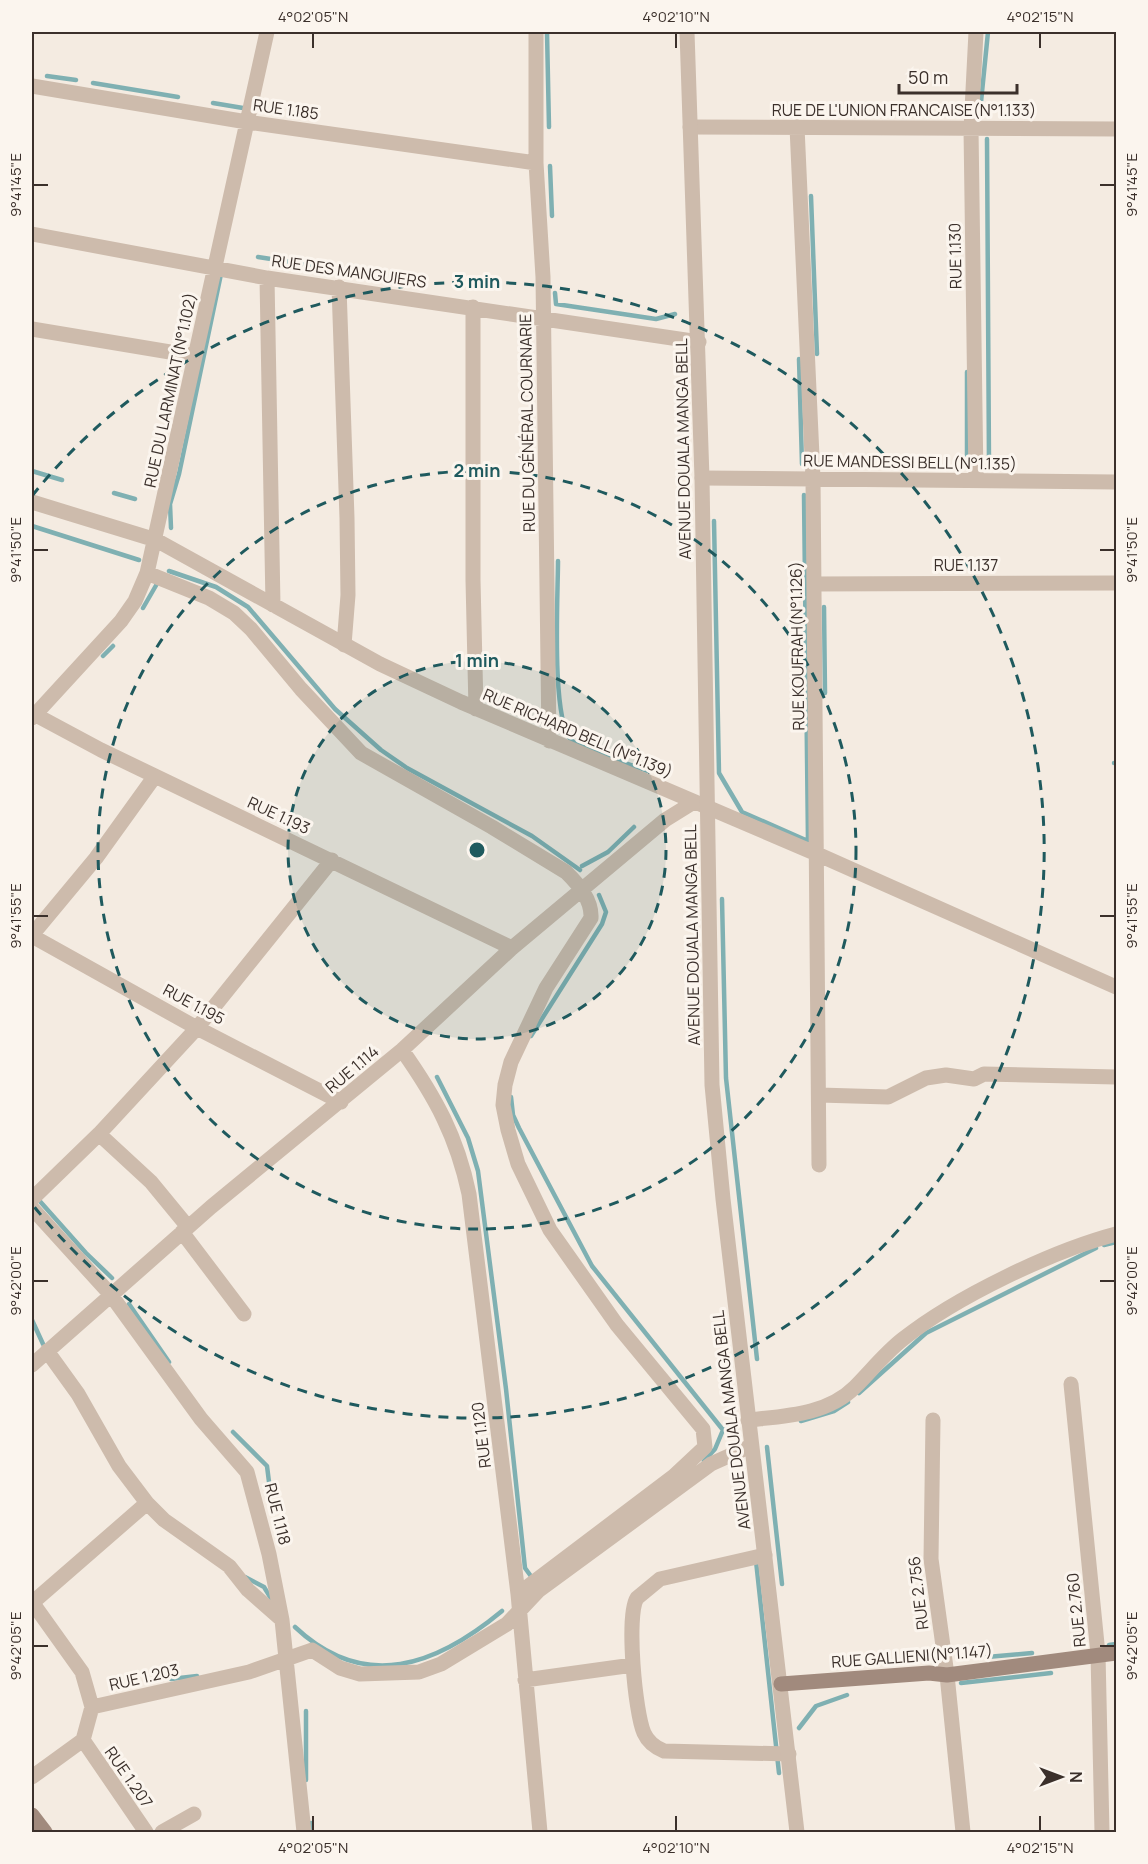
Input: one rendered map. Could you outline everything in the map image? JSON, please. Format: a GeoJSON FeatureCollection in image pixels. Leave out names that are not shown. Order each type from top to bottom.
{"type":"FeatureCollection","features":[{"type":"Feature","properties":{"kind":"main road","name":"RUE GALLIENI(N°1.147)"},"geometry":{"type":"LineString","coordinates":[[781,1684],[929,1673],[947,1675],[1116,1653]]}},
{"type":"Feature","properties":{"kind":"main road"},"geometry":{"type":"LineString","coordinates":[[32,1815],[45,1833]]}},
{"type":"Feature","properties":{"kind":"street","name":"RUE DU LARMINAT(N°1.102)"},"geometry":{"type":"LineString","coordinates":[[33,715],[121,621],[135,601],[147,573],[156,540],[213,267],[267,32]]}},
{"type":"Feature","properties":{"kind":"street","name":"RUE DU GÉNÉRAL COURNARIE"},"geometry":{"type":"LineString","coordinates":[[536,32],[549,741]]}},
{"type":"Feature","properties":{"kind":"street","name":"AVENUE DOUALA MANGA BELL"},"geometry":{"type":"LineString","coordinates":[[687,32],[702,478],[701,805],[714,1115],[797,1833]]}},
{"type":"Feature","properties":{"kind":"street","name":"RUE 1.130"},"geometry":{"type":"LineString","coordinates":[[976,32],[971,129],[976,480]]}},
{"type":"Feature","properties":{"kind":"street","name":"RUE 1.185"},"geometry":{"type":"LineString","coordinates":[[32,86],[247,122],[537,163]]}},
{"type":"Feature","properties":{"kind":"street","name":"RUE DE L'UNION FRANCAISE(N°1.133)"},"geometry":{"type":"LineString","coordinates":[[690,128],[1116,129]]}},
{"type":"Feature","properties":{"kind":"street","name":"RUE KOUFRAH(N°1.126)"},"geometry":{"type":"LineString","coordinates":[[797,128],[813,478],[819,1165]]}},
{"type":"Feature","properties":{"kind":"street","name":"RUE DES MANGUIERS"},"geometry":{"type":"LineString","coordinates":[[32,234],[267,278],[543,317],[699,342]]}},
{"type":"Feature","properties":{"kind":"street"},"geometry":{"type":"LineString","coordinates":[[267,278],[273,605]]}},
{"type":"Feature","properties":{"kind":"street"},"geometry":{"type":"LineString","coordinates":[[339,287],[347,518],[348,595],[344,645]]}},
{"type":"Feature","properties":{"kind":"street"},"geometry":{"type":"LineString","coordinates":[[473,307],[473,580],[476,709]]}},
{"type":"Feature","properties":{"kind":"street"},"geometry":{"type":"LineString","coordinates":[[32,329],[195,356]]}},
{"type":"Feature","properties":{"kind":"street","name":"RUE MANDESSI BELL(N°1.135)"},"geometry":{"type":"LineString","coordinates":[[702,478],[1116,482]]}},
{"type":"Feature","properties":{"kind":"street","name":"RUE RICHARD BELL(N°1.139)"},"geometry":{"type":"LineString","coordinates":[[32,502],[156,540],[344,645],[476,709],[818,854],[1116,987]]}},
{"type":"Feature","properties":{"kind":"street"},"geometry":{"type":"LineString","coordinates":[[147,573],[222,604],[251,629],[354,748],[566,872],[582,890],[591,910],[591,918],[546,988],[511,1062],[503,1105],[508,1130],[522,1174],[550,1230],[617,1325],[696,1420],[706,1437],[705,1447],[674,1476],[518,1594]]}},
{"type":"Feature","properties":{"kind":"street","name":"RUE 1.137"},"geometry":{"type":"LineString","coordinates":[[815,584],[1116,583]]}},
{"type":"Feature","properties":{"kind":"street","name":"RUE 1.193"},"geometry":{"type":"LineString","coordinates":[[33,715],[512,948]]}},
{"type":"Feature","properties":{"kind":"street"},"geometry":{"type":"LineString","coordinates":[[32,935],[96,858],[155,776]]}},
{"type":"Feature","properties":{"kind":"street","name":"RUE 1.114"},"geometry":{"type":"LineString","coordinates":[[32,1365],[185,1230],[402,1050],[512,948],[665,820],[701,805]]}},
{"type":"Feature","properties":{"kind":"street"},"geometry":{"type":"LineString","coordinates":[[32,1199],[99,1134],[197,1028],[332,860]]}},
{"type":"Feature","properties":{"kind":"street","name":"RUE 1.195"},"geometry":{"type":"LineString","coordinates":[[32,935],[197,1028],[341,1102]]}},
{"type":"Feature","properties":{"kind":"street","name":"RUE 1.120"},"geometry":{"type":"LineString","coordinates":[[402,1050],[429,1088],[448,1125],[463,1164],[476,1240],[518,1594],[540,1833]]}},
{"type":"Feature","properties":{"kind":"street"},"geometry":{"type":"LineString","coordinates":[[819,1095],[888,1097],[926,1078],[936,1076],[970,1079],[984,1074],[1116,1077]]}},
{"type":"Feature","properties":{"kind":"street"},"geometry":{"type":"LineString","coordinates":[[99,1134],[151,1182],[244,1314]]}},
{"type":"Feature","properties":{"kind":"street","name":"RUE 1.118"},"geometry":{"type":"LineString","coordinates":[[32,1208],[111,1294],[201,1419],[247,1472],[267,1543],[282,1620],[304,1833]]}},
{"type":"Feature","properties":{"kind":"street"},"geometry":{"type":"LineString","coordinates":[[748,1420],[813,1411],[829,1405],[855,1387],[904,1338],[998,1281],[1087,1243],[1116,1234]]}},
{"type":"Feature","properties":{"kind":"street"},"geometry":{"type":"LineString","coordinates":[[47,1351],[78,1394],[119,1466],[147,1503],[164,1520],[229,1566],[248,1590],[282,1620]]}},
{"type":"Feature","properties":{"kind":"street","name":"RUE 2.760"},"geometry":{"type":"LineString","coordinates":[[1071,1384],[1098,1654],[1102,1833]]}},
{"type":"Feature","properties":{"kind":"street","name":"RUE 2.756"},"geometry":{"type":"LineString","coordinates":[[933,1420],[931,1559],[947,1675],[963,1833]]}},
{"type":"Feature","properties":{"kind":"street","name":"RUE 1.203"},"geometry":{"type":"LineString","coordinates":[[32,1602],[82,1672],[92,1707],[249,1672],[312,1650],[340,1668],[360,1674],[419,1672],[441,1664],[507,1624],[538,1591],[711,1464],[751,1446]]}},
{"type":"Feature","properties":{"kind":"street"},"geometry":{"type":"LineString","coordinates":[[32,1602],[147,1503]]}},
{"type":"Feature","properties":{"kind":"street"},"geometry":{"type":"LineString","coordinates":[[765,1555],[660,1578],[643,1591],[634,1603],[633,1665],[639,1722],[645,1736],[656,1748],[719,1754],[789,1754]]}},
{"type":"Feature","properties":{"kind":"street"},"geometry":{"type":"LineString","coordinates":[[525,1680],[633,1665]]}},
{"type":"Feature","properties":{"kind":"street","name":"RUE 1.207"},"geometry":{"type":"LineString","coordinates":[[92,1707],[83,1740],[146,1833]]}},
{"type":"Feature","properties":{"kind":"street"},"geometry":{"type":"LineString","coordinates":[[32,1777],[83,1740]]}},
{"type":"Feature","properties":{"kind":"street"},"geometry":{"type":"LineString","coordinates":[[162,1833],[195,1814]]}},
{"type":"Feature","properties":{"kind":"waterway"},"geometry":{"type":"LineString","coordinates":[[547,32],[549,127]]}},
{"type":"Feature","properties":{"kind":"waterway"},"geometry":{"type":"LineString","coordinates":[[983,108],[981,102],[988,32]]}},
{"type":"Feature","properties":{"kind":"waterway"},"geometry":{"type":"LineString","coordinates":[[47,76],[76,80]]}},
{"type":"Feature","properties":{"kind":"waterway"},"geometry":{"type":"LineString","coordinates":[[93,83],[178,97]]}},
{"type":"Feature","properties":{"kind":"waterway"},"geometry":{"type":"LineString","coordinates":[[213,103],[243,108]]}},
{"type":"Feature","properties":{"kind":"waterway"},"geometry":{"type":"LineString","coordinates":[[987,139],[989,463]]}},
{"type":"Feature","properties":{"kind":"waterway"},"geometry":{"type":"LineString","coordinates":[[550,166],[552,216]]}},
{"type":"Feature","properties":{"kind":"waterway"},"geometry":{"type":"LineString","coordinates":[[811,196],[817,354]]}},
{"type":"Feature","properties":{"kind":"waterway"},"geometry":{"type":"LineString","coordinates":[[258,257],[375,275]]}},
{"type":"Feature","properties":{"kind":"waterway"},"geometry":{"type":"LineString","coordinates":[[171,528],[170,504],[179,474],[221,274]]}},
{"type":"Feature","properties":{"kind":"waterway"},"geometry":{"type":"LineString","coordinates":[[555,293],[556,304],[656,319],[675,314]]}},
{"type":"Feature","properties":{"kind":"waterway"},"geometry":{"type":"LineString","coordinates":[[799,359],[802,464]]}},
{"type":"Feature","properties":{"kind":"waterway"},"geometry":{"type":"LineString","coordinates":[[967,372],[967,465]]}},
{"type":"Feature","properties":{"kind":"waterway"},"geometry":{"type":"LineString","coordinates":[[32,471],[62,480]]}},
{"type":"Feature","properties":{"kind":"waterway"},"geometry":{"type":"LineString","coordinates":[[114,493],[135,499]]}},
{"type":"Feature","properties":{"kind":"waterway"},"geometry":{"type":"LineString","coordinates":[[714,521],[719,773],[742,812],[808,841],[804,495]]}},
{"type":"Feature","properties":{"kind":"waterway"},"geometry":{"type":"LineString","coordinates":[[32,526],[139,560]]}},
{"type":"Feature","properties":{"kind":"waterway"},"geometry":{"type":"LineString","coordinates":[[558,561],[558,683],[565,727],[571,740],[576,743],[648,771]]}},
{"type":"Feature","properties":{"kind":"waterway"},"geometry":{"type":"LineString","coordinates":[[169,571],[216,587],[248,607],[335,709],[381,750],[407,768],[532,836],[580,870]]}},
{"type":"Feature","properties":{"kind":"waterway"},"geometry":{"type":"LineString","coordinates":[[143,608],[158,582]]}},
{"type":"Feature","properties":{"kind":"waterway"},"geometry":{"type":"LineString","coordinates":[[824,607],[825,693]]}},
{"type":"Feature","properties":{"kind":"waterway"},"geometry":{"type":"LineString","coordinates":[[103,656],[113,646]]}},
{"type":"Feature","properties":{"kind":"waterway"},"geometry":{"type":"LineString","coordinates":[[582,866],[608,852],[634,827]]}},
{"type":"Feature","properties":{"kind":"waterway"},"geometry":{"type":"LineString","coordinates":[[531,1036],[602,924],[606,912],[599,895]]}},
{"type":"Feature","properties":{"kind":"waterway"},"geometry":{"type":"LineString","coordinates":[[722,899],[726,1078],[757,1359]]}},
{"type":"Feature","properties":{"kind":"waterway"},"geometry":{"type":"LineString","coordinates":[[437,1077],[468,1138],[478,1171],[506,1389],[525,1568],[533,1579]]}},
{"type":"Feature","properties":{"kind":"waterway"},"geometry":{"type":"LineString","coordinates":[[511,1097],[513,1115],[519,1128],[592,1266],[723,1430]]}},
{"type":"Feature","properties":{"kind":"waterway"},"geometry":{"type":"LineString","coordinates":[[37,1198],[86,1253],[112,1278]]}},
{"type":"Feature","properties":{"kind":"waterway"},"geometry":{"type":"LineString","coordinates":[[1104,1245],[1116,1242]]}},
{"type":"Feature","properties":{"kind":"waterway"},"geometry":{"type":"LineString","coordinates":[[859,1393],[926,1333],[1096,1248]]}},
{"type":"Feature","properties":{"kind":"waterway"},"geometry":{"type":"LineString","coordinates":[[129,1304],[169,1362]]}},
{"type":"Feature","properties":{"kind":"waterway"},"geometry":{"type":"LineString","coordinates":[[32,1320],[43,1344]]}},
{"type":"Feature","properties":{"kind":"waterway"},"geometry":{"type":"LineString","coordinates":[[801,1421],[834,1411],[848,1402]]}},
{"type":"Feature","properties":{"kind":"waterway"},"geometry":{"type":"LineString","coordinates":[[723,1430],[736,1429]]}},
{"type":"Feature","properties":{"kind":"waterway"},"geometry":{"type":"LineString","coordinates":[[704,1461],[715,1449],[723,1430]]}},
{"type":"Feature","properties":{"kind":"waterway"},"geometry":{"type":"LineString","coordinates":[[233,1432],[267,1466],[270,1490]]}},
{"type":"Feature","properties":{"kind":"waterway"},"geometry":{"type":"LineString","coordinates":[[767,1447],[782,1584]]}},
{"type":"Feature","properties":{"kind":"waterway"},"geometry":{"type":"LineString","coordinates":[[756,1561],[779,1773]]}},
{"type":"Feature","properties":{"kind":"waterway"},"geometry":{"type":"LineString","coordinates":[[245,1577],[264,1587],[272,1600]]}},
{"type":"Feature","properties":{"kind":"waterway"},"geometry":{"type":"LineString","coordinates":[[295,1627],[321,1647],[348,1660],[374,1665],[400,1664],[426,1657],[452,1646],[502,1611]]}},
{"type":"Feature","properties":{"kind":"waterway"},"geometry":{"type":"LineString","coordinates":[[1109,1645],[1116,1644]]}},
{"type":"Feature","properties":{"kind":"waterway"},"geometry":{"type":"LineString","coordinates":[[987,1657],[1032,1653]]}},
{"type":"Feature","properties":{"kind":"waterway"},"geometry":{"type":"LineString","coordinates":[[961,1683],[1051,1673]]}},
{"type":"Feature","properties":{"kind":"waterway"},"geometry":{"type":"LineString","coordinates":[[171,1679],[197,1676]]}},
{"type":"Feature","properties":{"kind":"waterway"},"geometry":{"type":"LineString","coordinates":[[799,1728],[816,1706],[847,1695]]}},
{"type":"Feature","properties":{"kind":"waterway"},"geometry":{"type":"LineString","coordinates":[[306,1711],[306,1780]]}},
{"type":"Feature","properties":{"kind":"waterway"},"geometry":{"type":"LineString","coordinates":[[311,1823],[312,1832]]}}]}
